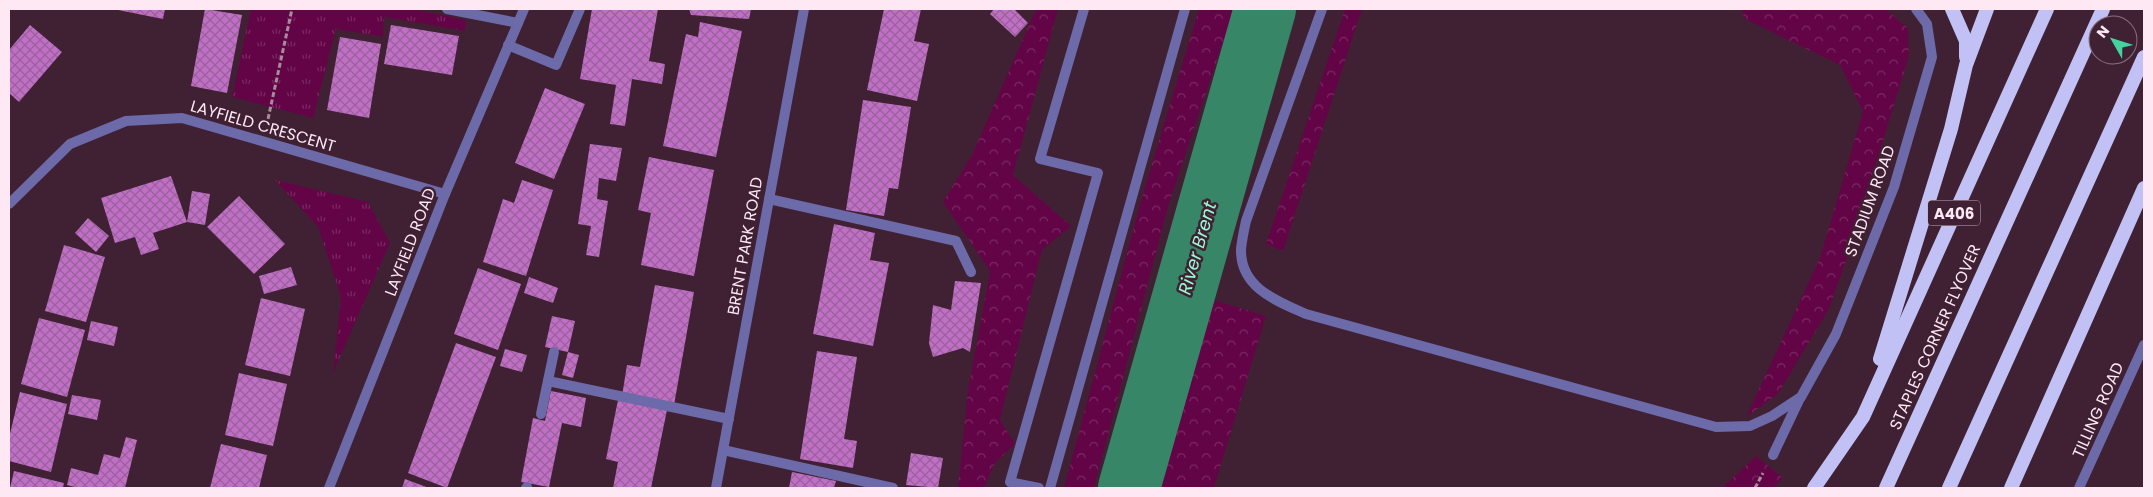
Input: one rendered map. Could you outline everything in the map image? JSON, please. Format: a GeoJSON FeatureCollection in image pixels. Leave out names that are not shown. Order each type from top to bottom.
{"type":"FeatureCollection","features":[{"type":"Feature","properties":{"kind":"highway"},"geometry":{"type":"LineString","coordinates":[[1952,9],[1966,40],[1966,65]]}},
{"type":"Feature","properties":{"kind":"highway"},"geometry":{"type":"LineString","coordinates":[[1814,488],[1863,417],[1951,129],[1966,65],[1987,9]]}},
{"type":"Feature","properties":{"kind":"highway","name":"A406"},"geometry":{"type":"LineString","coordinates":[[1863,417],[2047,9]]}},
{"type":"Feature","properties":{"kind":"highway","name":"STAPLES CORNER FLYOVER"},"geometry":{"type":"LineString","coordinates":[[1886,488],[2103,9]]}},
{"type":"Feature","properties":{"kind":"highway"},"geometry":{"type":"LineString","coordinates":[[1949,488],[2144,57]]}},
{"type":"Feature","properties":{"kind":"highway"},"geometry":{"type":"LineString","coordinates":[[2011,488],[2144,188]]}},
{"type":"Feature","properties":{"kind":"street"},"geometry":{"type":"LineString","coordinates":[[447,9],[518,23]]}},
{"type":"Feature","properties":{"kind":"street","name":"LAYFIELD ROAD"},"geometry":{"type":"LineString","coordinates":[[329,488],[444,194],[524,9]]}},
{"type":"Feature","properties":{"kind":"street"},"geometry":{"type":"LineString","coordinates":[[508,45],[556,64],[580,9]]}},
{"type":"Feature","properties":{"kind":"street","name":"BRENT PARK ROAD"},"geometry":{"type":"LineString","coordinates":[[716,488],[804,9]]}},
{"type":"Feature","properties":{"kind":"street"},"geometry":{"type":"LineString","coordinates":[[1039,488],[1010,482],[1098,174],[1040,159],[1084,9]]}},
{"type":"Feature","properties":{"kind":"street"},"geometry":{"type":"LineString","coordinates":[[1050,488],[1185,9]]}},
{"type":"Feature","properties":{"kind":"street","name":"STADIUM ROAD"},"geometry":{"type":"LineString","coordinates":[[1322,9],[1246,221],[1241,250],[1247,273],[1256,288],[1275,300],[1306,314],[1716,427],[1750,426],[1772,416],[1801,397]]}},
{"type":"Feature","properties":{"kind":"street","name":"STADIUM ROAD"},"geometry":{"type":"LineString","coordinates":[[1773,455],[1801,397],[1836,334],[1894,187],[1932,57],[1927,24],[1916,9]]}},
{"type":"Feature","properties":{"kind":"street","name":"LAYFIELD CRESCENT"},"geometry":{"type":"LineString","coordinates":[[9,204],[70,144],[126,120],[182,118],[444,194]]}},
{"type":"Feature","properties":{"kind":"street"},"geometry":{"type":"LineString","coordinates":[[769,199],[956,241],[971,272]]}},
{"type":"Feature","properties":{"kind":"street","name":"TILLING ROAD"},"geometry":{"type":"LineString","coordinates":[[2079,488],[2144,345]]}},
{"type":"Feature","properties":{"kind":"street"},"geometry":{"type":"LineString","coordinates":[[540,414],[554,352]]}},
{"type":"Feature","properties":{"kind":"street"},"geometry":{"type":"LineString","coordinates":[[548,381],[729,419]]}},
{"type":"Feature","properties":{"kind":"street"},"geometry":{"type":"LineString","coordinates":[[723,450],[893,488]]}},
{"type":"Feature","properties":{"kind":"path"},"geometry":{"type":"LineString","coordinates":[[263,141],[292,9]]}},
{"type":"Feature","properties":{"kind":"green space"},"geometry":{"type":"Polygon","coordinates":[[[251,9],[412,9],[466,20],[465,31],[384,17],[383,37],[336,29],[313,118],[232,97],[251,9]]]}},
{"type":"Feature","properties":{"kind":"green space"},"geometry":{"type":"Polygon","coordinates":[[[1036,9],[1058,9],[1013,175],[1071,226],[1042,250],[1000,420],[1015,444],[995,463],[984,488],[958,488],[968,390],[990,271],[943,202],[972,155],[1036,9]]]}},
{"type":"Feature","properties":{"kind":"green space"},"geometry":{"type":"Polygon","coordinates":[[[1199,9],[1234,9],[1169,203],[1094,488],[1064,488],[1142,197],[1199,9]]]}},
{"type":"Feature","properties":{"kind":"green space"},"geometry":{"type":"Polygon","coordinates":[[[1345,9],[1362,9],[1283,251],[1266,244],[1345,9]]]}},
{"type":"Feature","properties":{"kind":"green space"},"geometry":{"type":"Polygon","coordinates":[[[1741,9],[1885,9],[1908,28],[1909,56],[1848,255],[1829,309],[1778,394],[1746,417],[1820,258],[1863,111],[1840,65],[1745,19],[1741,9]]]}},
{"type":"Feature","properties":{"kind":"green space"},"geometry":{"type":"Polygon","coordinates":[[[275,180],[368,202],[390,243],[333,373],[341,297],[318,227],[275,180]]]}},
{"type":"Feature","properties":{"kind":"green space"},"geometry":{"type":"Polygon","coordinates":[[[1201,296],[1266,316],[1214,488],[1144,488],[1201,296]]]}},
{"type":"Feature","properties":{"kind":"green space"},"geometry":{"type":"Polygon","coordinates":[[[1756,456],[1783,478],[1773,488],[1722,488],[1756,456]]]}},
{"type":"Feature","properties":{"kind":"building"},"geometry":{"type":"Polygon","coordinates":[[[113,9],[165,9],[163,19],[113,9]]]}},
{"type":"Feature","properties":{"kind":"building"},"geometry":{"type":"Polygon","coordinates":[[[205,9],[242,15],[227,93],[191,86],[205,9]]]}},
{"type":"Feature","properties":{"kind":"building"},"geometry":{"type":"Polygon","coordinates":[[[592,9],[658,9],[649,61],[665,64],[662,84],[632,79],[625,126],[610,124],[616,85],[580,79],[592,9]]]}},
{"type":"Feature","properties":{"kind":"building"},"geometry":{"type":"Polygon","coordinates":[[[689,9],[751,9],[749,19],[691,15],[689,9]]]}},
{"type":"Feature","properties":{"kind":"building"},"geometry":{"type":"Polygon","coordinates":[[[884,9],[921,9],[914,41],[929,44],[917,101],[867,90],[884,9]]]}},
{"type":"Feature","properties":{"kind":"building"},"geometry":{"type":"Polygon","coordinates":[[[994,9],[1014,9],[1028,23],[1015,37],[990,14],[994,9]]]}},
{"type":"Feature","properties":{"kind":"building"},"geometry":{"type":"Polygon","coordinates":[[[700,22],[742,31],[716,157],[663,146],[686,34],[698,37],[700,22]]]}},
{"type":"Feature","properties":{"kind":"building"},"geometry":{"type":"Polygon","coordinates":[[[30,25],[62,52],[19,102],[9,93],[9,50],[30,25]]]}},
{"type":"Feature","properties":{"kind":"building"},"geometry":{"type":"Polygon","coordinates":[[[391,25],[459,36],[452,75],[384,64],[391,25]]]}},
{"type":"Feature","properties":{"kind":"building"},"geometry":{"type":"Polygon","coordinates":[[[340,37],[381,44],[369,118],[327,110],[340,37]]]}},
{"type":"Feature","properties":{"kind":"building"},"geometry":{"type":"Polygon","coordinates":[[[545,88],[585,104],[554,179],[515,163],[545,88]]]}},
{"type":"Feature","properties":{"kind":"building"},"geometry":{"type":"Polygon","coordinates":[[[863,100],[911,107],[898,189],[889,188],[884,216],[846,210],[863,100]]]}},
{"type":"Feature","properties":{"kind":"building"},"geometry":{"type":"Polygon","coordinates":[[[590,144],[622,148],[616,181],[599,178],[597,199],[608,201],[599,257],[586,255],[591,226],[578,224],[590,144]]]}},
{"type":"Feature","properties":{"kind":"building"},"geometry":{"type":"Polygon","coordinates":[[[649,157],[714,170],[694,276],[641,265],[651,213],[638,210],[649,157]]]}},
{"type":"Feature","properties":{"kind":"building"},"geometry":{"type":"Polygon","coordinates":[[[171,176],[187,222],[153,233],[159,249],[141,255],[135,237],[115,243],[101,198],[171,176]]]}},
{"type":"Feature","properties":{"kind":"building"},"geometry":{"type":"Polygon","coordinates":[[[522,180],[553,190],[526,276],[483,262],[503,199],[514,203],[522,180]]]}},
{"type":"Feature","properties":{"kind":"building"},"geometry":{"type":"Polygon","coordinates":[[[192,191],[210,194],[205,225],[187,222],[192,191]]]}},
{"type":"Feature","properties":{"kind":"building"},"geometry":{"type":"Polygon","coordinates":[[[239,196],[285,244],[254,274],[207,227],[239,196]]]}},
{"type":"Feature","properties":{"kind":"building"},"geometry":{"type":"Polygon","coordinates":[[[88,218],[109,236],[96,252],[75,233],[88,218]]]}},
{"type":"Feature","properties":{"kind":"building"},"geometry":{"type":"Polygon","coordinates":[[[834,224],[875,233],[870,260],[889,263],[873,346],[813,334],[834,224]]]}},
{"type":"Feature","properties":{"kind":"building"},"geometry":{"type":"Polygon","coordinates":[[[64,245],[105,257],[86,322],[45,311],[64,245]]]}},
{"type":"Feature","properties":{"kind":"building"},"geometry":{"type":"Polygon","coordinates":[[[291,267],[297,285],[264,294],[259,276],[291,267]]]}},
{"type":"Feature","properties":{"kind":"building"},"geometry":{"type":"Polygon","coordinates":[[[478,268],[521,284],[498,350],[454,334],[478,268]]]}},
{"type":"Feature","properties":{"kind":"building"},"geometry":{"type":"Polygon","coordinates":[[[529,277],[558,288],[553,303],[524,293],[529,277]]]}},
{"type":"Feature","properties":{"kind":"building"},"geometry":{"type":"Polygon","coordinates":[[[955,281],[981,283],[970,352],[963,348],[933,357],[929,343],[933,305],[951,310],[955,281]]]}},
{"type":"Feature","properties":{"kind":"building"},"geometry":{"type":"Polygon","coordinates":[[[655,285],[694,292],[674,405],[622,396],[627,365],[640,367],[655,285]]]}},
{"type":"Feature","properties":{"kind":"building"},"geometry":{"type":"Polygon","coordinates":[[[261,298],[305,309],[290,376],[245,365],[261,298]]]}},
{"type":"Feature","properties":{"kind":"building"},"geometry":{"type":"Polygon","coordinates":[[[552,316],[575,321],[568,352],[545,347],[552,316]]]}},
{"type":"Feature","properties":{"kind":"building"},"geometry":{"type":"Polygon","coordinates":[[[39,318],[85,330],[67,397],[21,384],[39,318]]]}},
{"type":"Feature","properties":{"kind":"building"},"geometry":{"type":"Polygon","coordinates":[[[91,321],[118,327],[114,346],[87,340],[91,321]]]}},
{"type":"Feature","properties":{"kind":"building"},"geometry":{"type":"Polygon","coordinates":[[[456,343],[496,357],[447,488],[408,473],[456,343]]]}},
{"type":"Feature","properties":{"kind":"building"},"geometry":{"type":"Polygon","coordinates":[[[505,349],[527,355],[522,372],[500,366],[505,349]]]}},
{"type":"Feature","properties":{"kind":"building"},"geometry":{"type":"Polygon","coordinates":[[[817,351],[857,357],[844,439],[857,441],[853,468],[800,459],[817,351]]]}},
{"type":"Feature","properties":{"kind":"building"},"geometry":{"type":"Polygon","coordinates":[[[568,352],[579,355],[573,378],[562,375],[568,352]]]}},
{"type":"Feature","properties":{"kind":"building"},"geometry":{"type":"Polygon","coordinates":[[[239,373],[287,384],[273,446],[225,435],[239,373]]]}},
{"type":"Feature","properties":{"kind":"building"},"geometry":{"type":"Polygon","coordinates":[[[551,391],[586,398],[581,427],[562,423],[549,487],[521,482],[533,418],[545,421],[551,391]]]}},
{"type":"Feature","properties":{"kind":"building"},"geometry":{"type":"Polygon","coordinates":[[[20,392],[67,404],[51,472],[9,461],[9,438],[20,392]]]}},
{"type":"Feature","properties":{"kind":"building"},"geometry":{"type":"Polygon","coordinates":[[[72,395],[101,400],[97,420],[68,414],[72,395]]]}},
{"type":"Feature","properties":{"kind":"building"},"geometry":{"type":"Polygon","coordinates":[[[618,400],[667,410],[651,488],[613,488],[618,462],[606,459],[618,400]]]}},
{"type":"Feature","properties":{"kind":"building"},"geometry":{"type":"Polygon","coordinates":[[[126,437],[137,440],[125,488],[78,488],[67,485],[71,468],[98,475],[104,454],[120,458],[126,437]]]}},
{"type":"Feature","properties":{"kind":"building"},"geometry":{"type":"Polygon","coordinates":[[[221,444],[267,455],[259,488],[210,488],[221,444]]]}},
{"type":"Feature","properties":{"kind":"building"},"geometry":{"type":"Polygon","coordinates":[[[911,453],[943,458],[938,488],[906,485],[911,453]]]}},
{"type":"Feature","properties":{"kind":"building"},"geometry":{"type":"Polygon","coordinates":[[[14,471],[64,483],[63,488],[10,488],[14,471]]]}},
{"type":"Feature","properties":{"kind":"building"},"geometry":{"type":"Polygon","coordinates":[[[792,472],[836,481],[834,488],[789,488],[792,472]]]}},
{"type":"Feature","properties":{"kind":"building"},"geometry":{"type":"Polygon","coordinates":[[[405,479],[429,488],[402,488],[405,479]]]}},
{"type":"Feature","properties":{"kind":"waterway","name":"River Brent"},"geometry":{"type":"LineString","coordinates":[[1129,488],[1265,9]]}}]}
